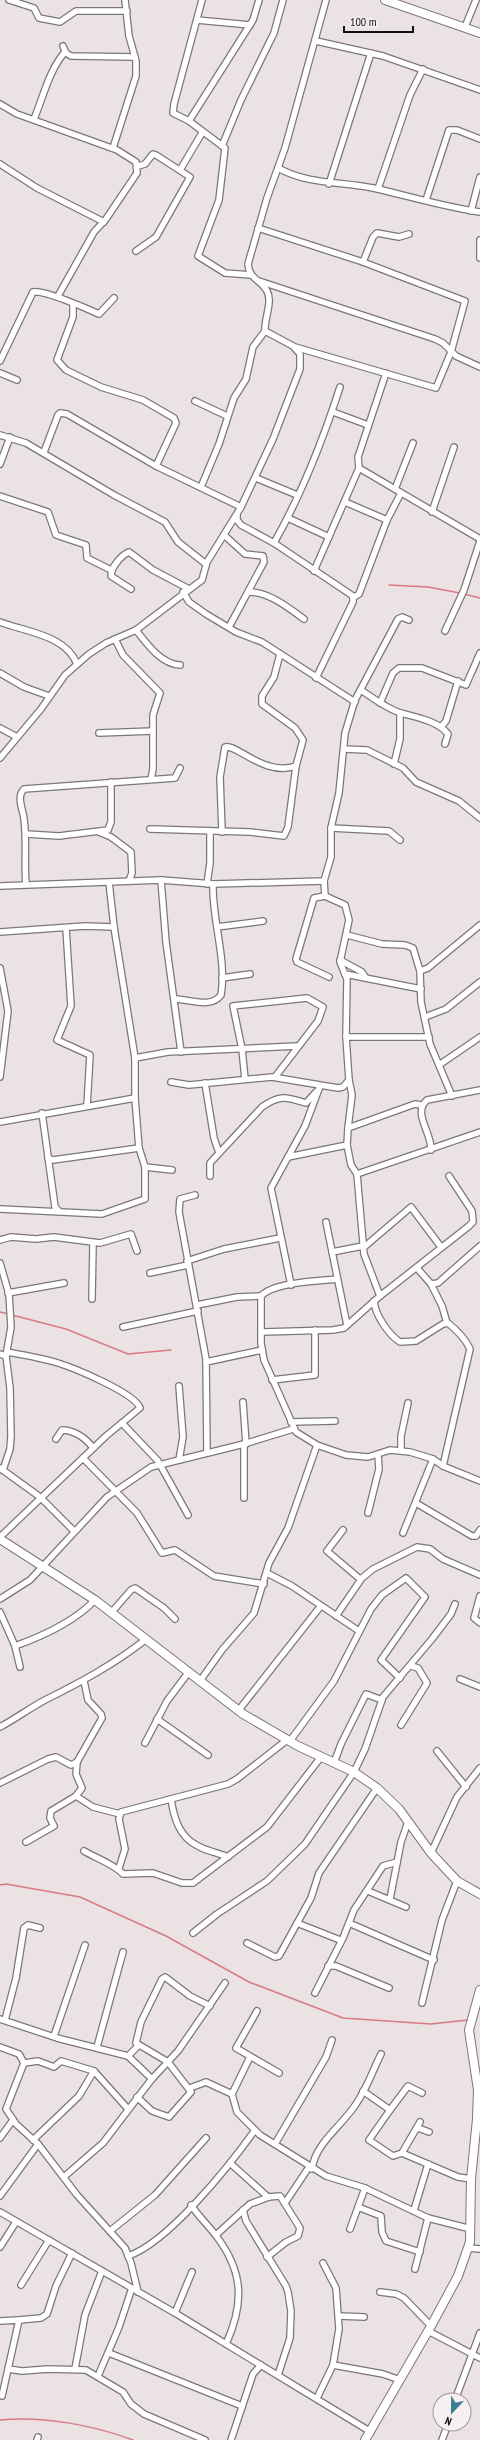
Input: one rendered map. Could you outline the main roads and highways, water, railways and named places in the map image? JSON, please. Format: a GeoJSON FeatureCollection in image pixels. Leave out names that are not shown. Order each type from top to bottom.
{"type":"FeatureCollection","features":[{"type":"Feature","properties":{"kind":"waterway"},"geometry":{"type":"LineString","coordinates":[[389,585],[428,587],[460,593]]}},
{"type":"Feature","properties":{"kind":"waterway"},"geometry":{"type":"LineString","coordinates":[[464,594],[480,598]]}},
{"type":"Feature","properties":{"kind":"waterway"},"geometry":{"type":"LineString","coordinates":[[0,1312],[8,1314]]}},
{"type":"Feature","properties":{"kind":"waterway"},"geometry":{"type":"LineString","coordinates":[[12,1315],[66,1329],[128,1354],[171,1350]]}},
{"type":"Feature","properties":{"kind":"waterway"},"geometry":{"type":"LineString","coordinates":[[0,1885],[6,1884],[80,1897],[166,1936],[249,1982],[343,2018],[431,2024],[468,2020]]}},
{"type":"Feature","properties":{"kind":"waterway"},"geometry":{"type":"LineString","coordinates":[[0,2420],[34,2419],[68,2423],[102,2430],[133,2440]]}}]}
